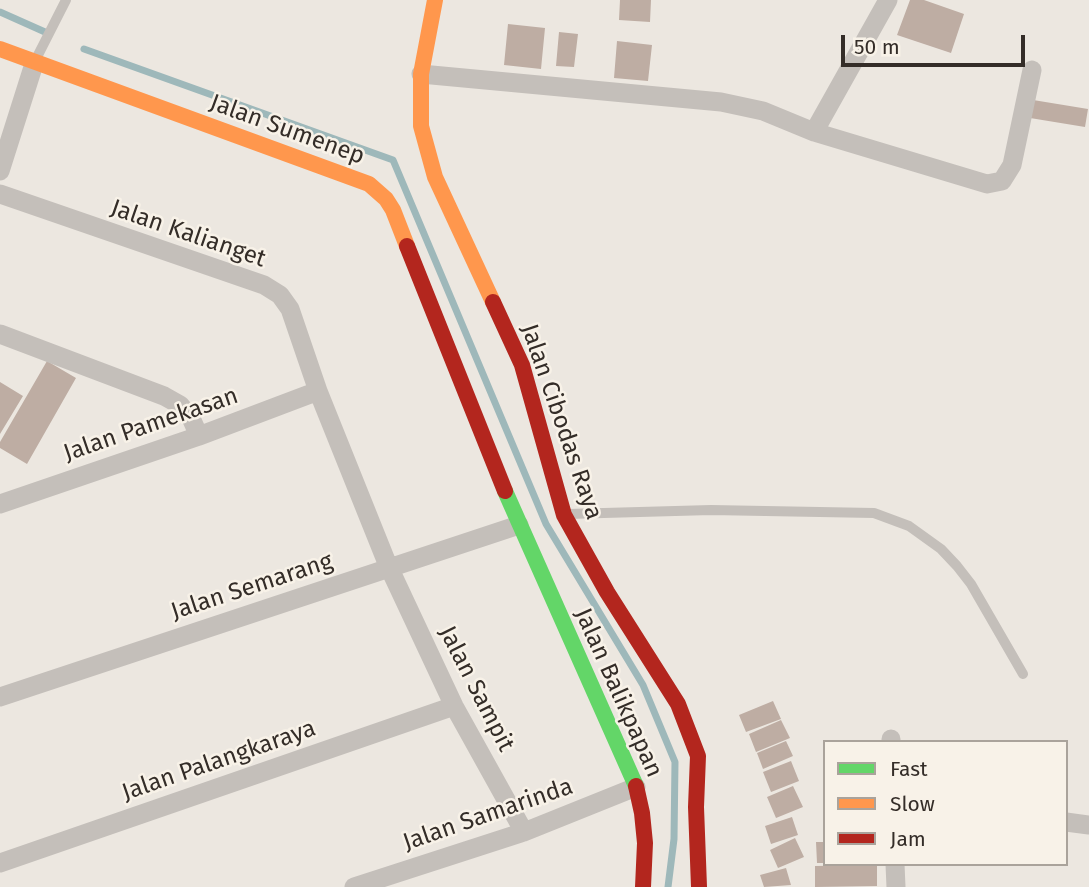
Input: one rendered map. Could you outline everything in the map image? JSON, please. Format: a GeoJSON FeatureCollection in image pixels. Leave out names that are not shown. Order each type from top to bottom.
{"type":"FeatureCollection","features":[{"type":"Feature","properties":{"kind":"street","name":"Jalan Cibodas Raya"},"geometry":{"type":"LineString","coordinates":[[435,0],[421,75],[421,126],[435,177],[522,365],[564,514],[607,592],[678,704],[698,756],[696,807],[699,887]]}},
{"type":"Feature","properties":{"kind":"street"},"geometry":{"type":"LineString","coordinates":[[814,132],[888,0]]}},
{"type":"Feature","properties":{"kind":"street","name":"Jalan Sumenep"},"geometry":{"type":"LineString","coordinates":[[0,49],[34,64],[356,179],[377,190],[393,210],[519,525]]}},
{"type":"Feature","properties":{"kind":"street"},"geometry":{"type":"LineString","coordinates":[[0,171],[34,64]]}},
{"type":"Feature","properties":{"kind":"street"},"geometry":{"type":"LineString","coordinates":[[421,75],[720,102],[763,111],[814,132],[987,184],[995,184],[1002,181],[1012,165],[1032,70]]}},
{"type":"Feature","properties":{"kind":"street","name":"Jalan Kalianget"},"geometry":{"type":"LineString","coordinates":[[0,194],[264,285],[280,295],[290,309],[318,391],[389,567]]}},
{"type":"Feature","properties":{"kind":"street"},"geometry":{"type":"LineString","coordinates":[[0,334],[164,396],[180,405],[191,418],[199,436]]}},
{"type":"Feature","properties":{"kind":"street","name":"Jalan Pamekasan"},"geometry":{"type":"LineString","coordinates":[[0,504],[199,436],[318,391]]}},
{"type":"Feature","properties":{"kind":"street","name":"Jalan Semarang"},"geometry":{"type":"LineString","coordinates":[[0,697],[519,525]]}},
{"type":"Feature","properties":{"kind":"street","name":"Jalan Balikpapan"},"geometry":{"type":"LineString","coordinates":[[519,525],[636,787],[645,843],[643,887]]}},
{"type":"Feature","properties":{"kind":"street","name":"Jalan Sampit"},"geometry":{"type":"LineString","coordinates":[[389,567],[454,706],[524,832]]}},
{"type":"Feature","properties":{"kind":"street","name":"Jalan Palangkaraya"},"geometry":{"type":"LineString","coordinates":[[0,863],[454,706]]}},
{"type":"Feature","properties":{"kind":"street","name":"Jalan Samarinda"},"geometry":{"type":"LineString","coordinates":[[354,887],[524,832],[636,787]]}},
{"type":"Feature","properties":{"kind":"street"},"geometry":{"type":"LineString","coordinates":[[1068,822],[1089,825]]}},
{"type":"Feature","properties":{"kind":"street"},"geometry":{"type":"LineString","coordinates":[[895,866],[896,887]]}},
{"type":"Feature","properties":{"kind":"lane"},"geometry":{"type":"LineString","coordinates":[[34,64],[66,0]]}},
{"type":"Feature","properties":{"kind":"lane"},"geometry":{"type":"LineString","coordinates":[[564,514],[711,510],[874,513],[909,526],[957,566],[971,584],[1023,674]]}},
{"type":"Feature","properties":{"kind":"building"},"geometry":{"type":"Polygon","coordinates":[[[620,0],[651,0],[650,22],[619,20],[620,0]]]}},
{"type":"Feature","properties":{"kind":"building"},"geometry":{"type":"Polygon","coordinates":[[[910,0],[924,0],[964,14],[951,53],[897,35],[910,0]]]}},
{"type":"Feature","properties":{"kind":"building"},"geometry":{"type":"Polygon","coordinates":[[[508,24],[545,28],[541,69],[504,65],[508,24]]]}},
{"type":"Feature","properties":{"kind":"building"},"geometry":{"type":"Polygon","coordinates":[[[559,32],[578,34],[574,67],[556,66],[559,32]]]}},
{"type":"Feature","properties":{"kind":"building"},"geometry":{"type":"Polygon","coordinates":[[[617,41],[652,45],[648,81],[614,78],[617,41]]]}},
{"type":"Feature","properties":{"kind":"building"},"geometry":{"type":"Polygon","coordinates":[[[1027,99],[1088,109],[1085,127],[1024,117],[1027,99]]]}},
{"type":"Feature","properties":{"kind":"building"},"geometry":{"type":"Polygon","coordinates":[[[47,361],[76,378],[27,464],[0,448],[0,442],[47,361]]]}},
{"type":"Feature","properties":{"kind":"building"},"geometry":{"type":"Polygon","coordinates":[[[0,382],[23,396],[0,434],[0,382]]]}},
{"type":"Feature","properties":{"kind":"building"},"geometry":{"type":"Polygon","coordinates":[[[773,701],[781,719],[746,732],[739,715],[773,701]]]}},
{"type":"Feature","properties":{"kind":"building"},"geometry":{"type":"Polygon","coordinates":[[[781,720],[790,738],[756,752],[749,734],[781,720]]]}},
{"type":"Feature","properties":{"kind":"building"},"geometry":{"type":"Polygon","coordinates":[[[786,741],[793,756],[763,769],[757,753],[786,741]]]}},
{"type":"Feature","properties":{"kind":"building"},"geometry":{"type":"Polygon","coordinates":[[[791,761],[799,781],[771,792],[763,772],[791,761]]]}},
{"type":"Feature","properties":{"kind":"building"},"geometry":{"type":"Polygon","coordinates":[[[793,786],[803,807],[776,818],[767,797],[793,786]]]}},
{"type":"Feature","properties":{"kind":"building"},"geometry":{"type":"Polygon","coordinates":[[[792,817],[798,835],[771,844],[765,826],[792,817]]]}},
{"type":"Feature","properties":{"kind":"building"},"geometry":{"type":"Polygon","coordinates":[[[795,838],[804,857],[778,868],[770,850],[795,838]]]}},
{"type":"Feature","properties":{"kind":"building"},"geometry":{"type":"Polygon","coordinates":[[[816,842],[823,842],[823,863],[817,863],[816,842]]]}},
{"type":"Feature","properties":{"kind":"building"},"geometry":{"type":"Polygon","coordinates":[[[815,866],[877,866],[877,886],[815,887],[815,866]]]}},
{"type":"Feature","properties":{"kind":"building"},"geometry":{"type":"Polygon","coordinates":[[[786,868],[791,885],[764,887],[760,875],[786,868]]]}},
{"type":"Feature","properties":{"kind":"waterway"},"geometry":{"type":"LineString","coordinates":[[0,12],[45,32]]}},
{"type":"Feature","properties":{"kind":"waterway"},"geometry":{"type":"LineString","coordinates":[[84,49],[393,160],[546,524],[643,685],[675,762],[674,839],[668,887]]}},
{"type":"Feature","properties":{"kind":"traffic: fast"},"geometry":{"type":"LineString","coordinates":[[505,491],[636,786]]}},
{"type":"Feature","properties":{"kind":"traffic: slow"},"geometry":{"type":"LineString","coordinates":[[435,0],[421,74],[421,126],[435,177],[493,302]]}},
{"type":"Feature","properties":{"kind":"traffic: slow"},"geometry":{"type":"LineString","coordinates":[[0,49],[369,184],[386,199],[393,210],[407,246]]}},
{"type":"Feature","properties":{"kind":"traffic: jam"},"geometry":{"type":"LineString","coordinates":[[407,246],[505,491]]}},
{"type":"Feature","properties":{"kind":"traffic: jam"},"geometry":{"type":"LineString","coordinates":[[493,302],[522,365],[564,515],[607,592],[678,704],[698,756],[696,807],[699,887]]}},
{"type":"Feature","properties":{"kind":"traffic: jam"},"geometry":{"type":"LineString","coordinates":[[636,786],[645,843],[643,887]]}}]}
